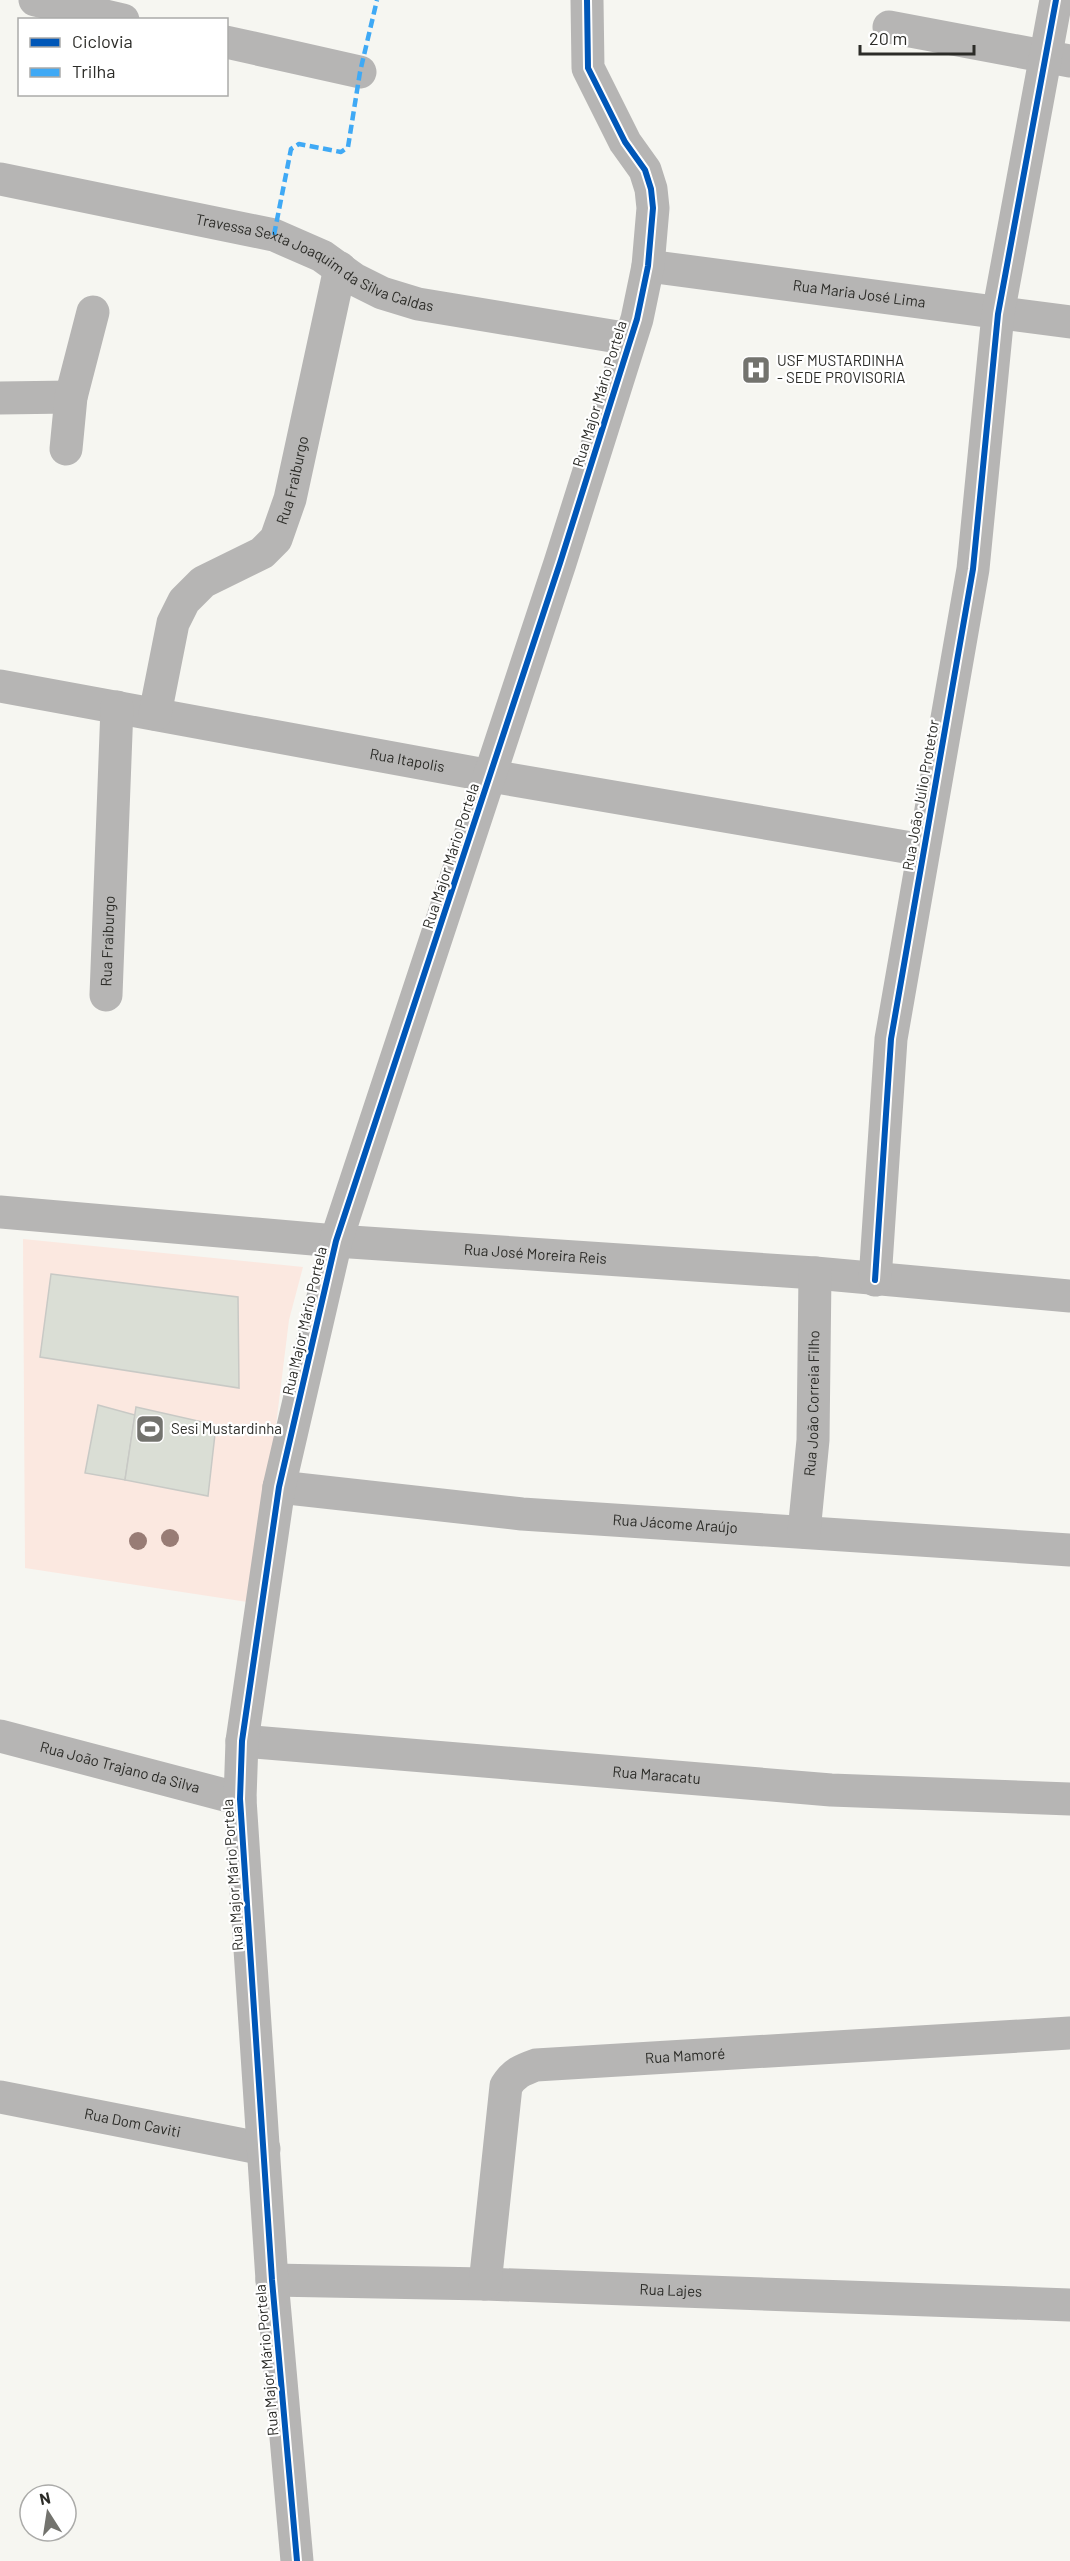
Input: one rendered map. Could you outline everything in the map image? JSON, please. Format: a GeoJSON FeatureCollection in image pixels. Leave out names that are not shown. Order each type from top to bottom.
{"type":"FeatureCollection","features":[{"type":"Feature","properties":{"kind":"street"},"geometry":{"type":"LineString","coordinates":[[35,0],[114,18]]}},
{"type":"Feature","properties":{"kind":"street","name":"Rua Major Mário Portela"},"geometry":{"type":"LineString","coordinates":[[297,2561],[272,2280],[240,1798],[242,1741],[279,1486],[336,1241],[491,776],[630,339],[648,266],[653,208],[651,189],[645,170],[625,142],[588,68],[587,0]]}},
{"type":"Feature","properties":{"kind":"street","name":"Rua João Júlio Protetor"},"geometry":{"type":"LineString","coordinates":[[875,1280],[891,1039],[973,569],[998,314],[1058,58],[1056,0]]}},
{"type":"Feature","properties":{"kind":"street"},"geometry":{"type":"LineString","coordinates":[[889,27],[1058,58]]}},
{"type":"Feature","properties":{"kind":"street"},"geometry":{"type":"LineString","coordinates":[[228,42],[360,72]]}},
{"type":"Feature","properties":{"kind":"street","name":"Travessa Sexta Joaquim da Silva Caldas"},"geometry":{"type":"LineString","coordinates":[[0,179],[274,235],[322,256],[354,279],[382,293],[418,304],[630,339]]}},
{"type":"Feature","properties":{"kind":"street","name":"Rua Maria José Lima"},"geometry":{"type":"LineString","coordinates":[[648,266],[1070,322]]}},
{"type":"Feature","properties":{"kind":"street","name":"Rua Fraiburgo"},"geometry":{"type":"LineString","coordinates":[[155,714],[173,623],[184,601],[203,582],[262,553],[276,539],[290,499],[340,268]]}},
{"type":"Feature","properties":{"kind":"street"},"geometry":{"type":"LineString","coordinates":[[66,449],[71,397],[93,312]]}},
{"type":"Feature","properties":{"kind":"street"},"geometry":{"type":"LineString","coordinates":[[0,398],[71,397]]}},
{"type":"Feature","properties":{"kind":"street","name":"Rua Itapolis"},"geometry":{"type":"LineString","coordinates":[[0,687],[491,776],[923,850]]}},
{"type":"Feature","properties":{"kind":"street","name":"Rua Fraiburgo"},"geometry":{"type":"LineString","coordinates":[[106,995],[117,707]]}},
{"type":"Feature","properties":{"kind":"street","name":"Rua José Moreira Reis"},"geometry":{"type":"LineString","coordinates":[[0,1212],[336,1241],[815,1274],[1070,1296]]}},
{"type":"Feature","properties":{"kind":"street","name":"Rua João Correia Filho"},"geometry":{"type":"LineString","coordinates":[[804,1532],[813,1440],[815,1274]]}},
{"type":"Feature","properties":{"kind":"street","name":"Rua Jácome Araújo"},"geometry":{"type":"LineString","coordinates":[[279,1486],[522,1514],[1070,1550]]}},
{"type":"Feature","properties":{"kind":"street","name":"Rua João Trajano da Silva"},"geometry":{"type":"LineString","coordinates":[[0,1736],[240,1798]]}},
{"type":"Feature","properties":{"kind":"street","name":"Rua Maracatu"},"geometry":{"type":"LineString","coordinates":[[242,1741],[831,1790],[1070,1799]]}},
{"type":"Feature","properties":{"kind":"street","name":"Rua Mamoré"},"geometry":{"type":"LineString","coordinates":[[484,2284],[506,2086],[512,2076],[524,2069],[536,2066],[1070,2033]]}},
{"type":"Feature","properties":{"kind":"street","name":"Rua Dom Caviti"},"geometry":{"type":"LineString","coordinates":[[0,2097],[264,2149]]}},
{"type":"Feature","properties":{"kind":"street","name":"Rua Lajes"},"geometry":{"type":"LineString","coordinates":[[272,2280],[484,2284],[1070,2305]]}},
{"type":"Feature","properties":{"kind":"shaded area","name":"Sesi Mustardinha"},"geometry":{"type":"Polygon","coordinates":[[[23,1239],[303,1267],[289,1320],[254,1603],[25,1568],[23,1239]]]}},
{"type":"Feature","properties":{"kind":"building"},"geometry":{"type":"Polygon","coordinates":[[[51,1274],[238,1297],[239,1388],[40,1357],[51,1274]]]}},
{"type":"Feature","properties":{"kind":"building"},"geometry":{"type":"Polygon","coordinates":[[[98,1405],[135,1415],[125,1480],[85,1473],[98,1405]]]}},
{"type":"Feature","properties":{"kind":"building"},"geometry":{"type":"Polygon","coordinates":[[[136,1407],[216,1425],[208,1496],[125,1480],[136,1407]]]}},
{"type":"Feature","properties":{"kind":"marked path"},"geometry":{"type":"LineString","coordinates":[[274,235],[291,149],[299,144],[341,152],[348,147],[360,72],[377,0]]}},
{"type":"Feature","properties":{"kind":"cycle path"},"geometry":{"type":"LineString","coordinates":[[297,2561],[272,2280],[240,1799],[242,1741],[279,1487],[336,1241],[560,563],[637,319],[648,266],[653,208],[651,189],[645,170],[625,142],[588,68],[587,0]]}},
{"type":"Feature","properties":{"kind":"cycle path"},"geometry":{"type":"LineString","coordinates":[[875,1280],[891,1039],[973,569],[998,314],[1056,0]]}},
{"type":"Feature","properties":{"kind":"place","name":"USF MUSTARDINHA - SEDE PROVISORIA"},"geometry":{"type":"Point","coordinates":[756,370]}},
{"type":"Feature","properties":{"kind":"place","name":"Sesi Mustardinha"},"geometry":{"type":"Point","coordinates":[150,1429]}}]}
